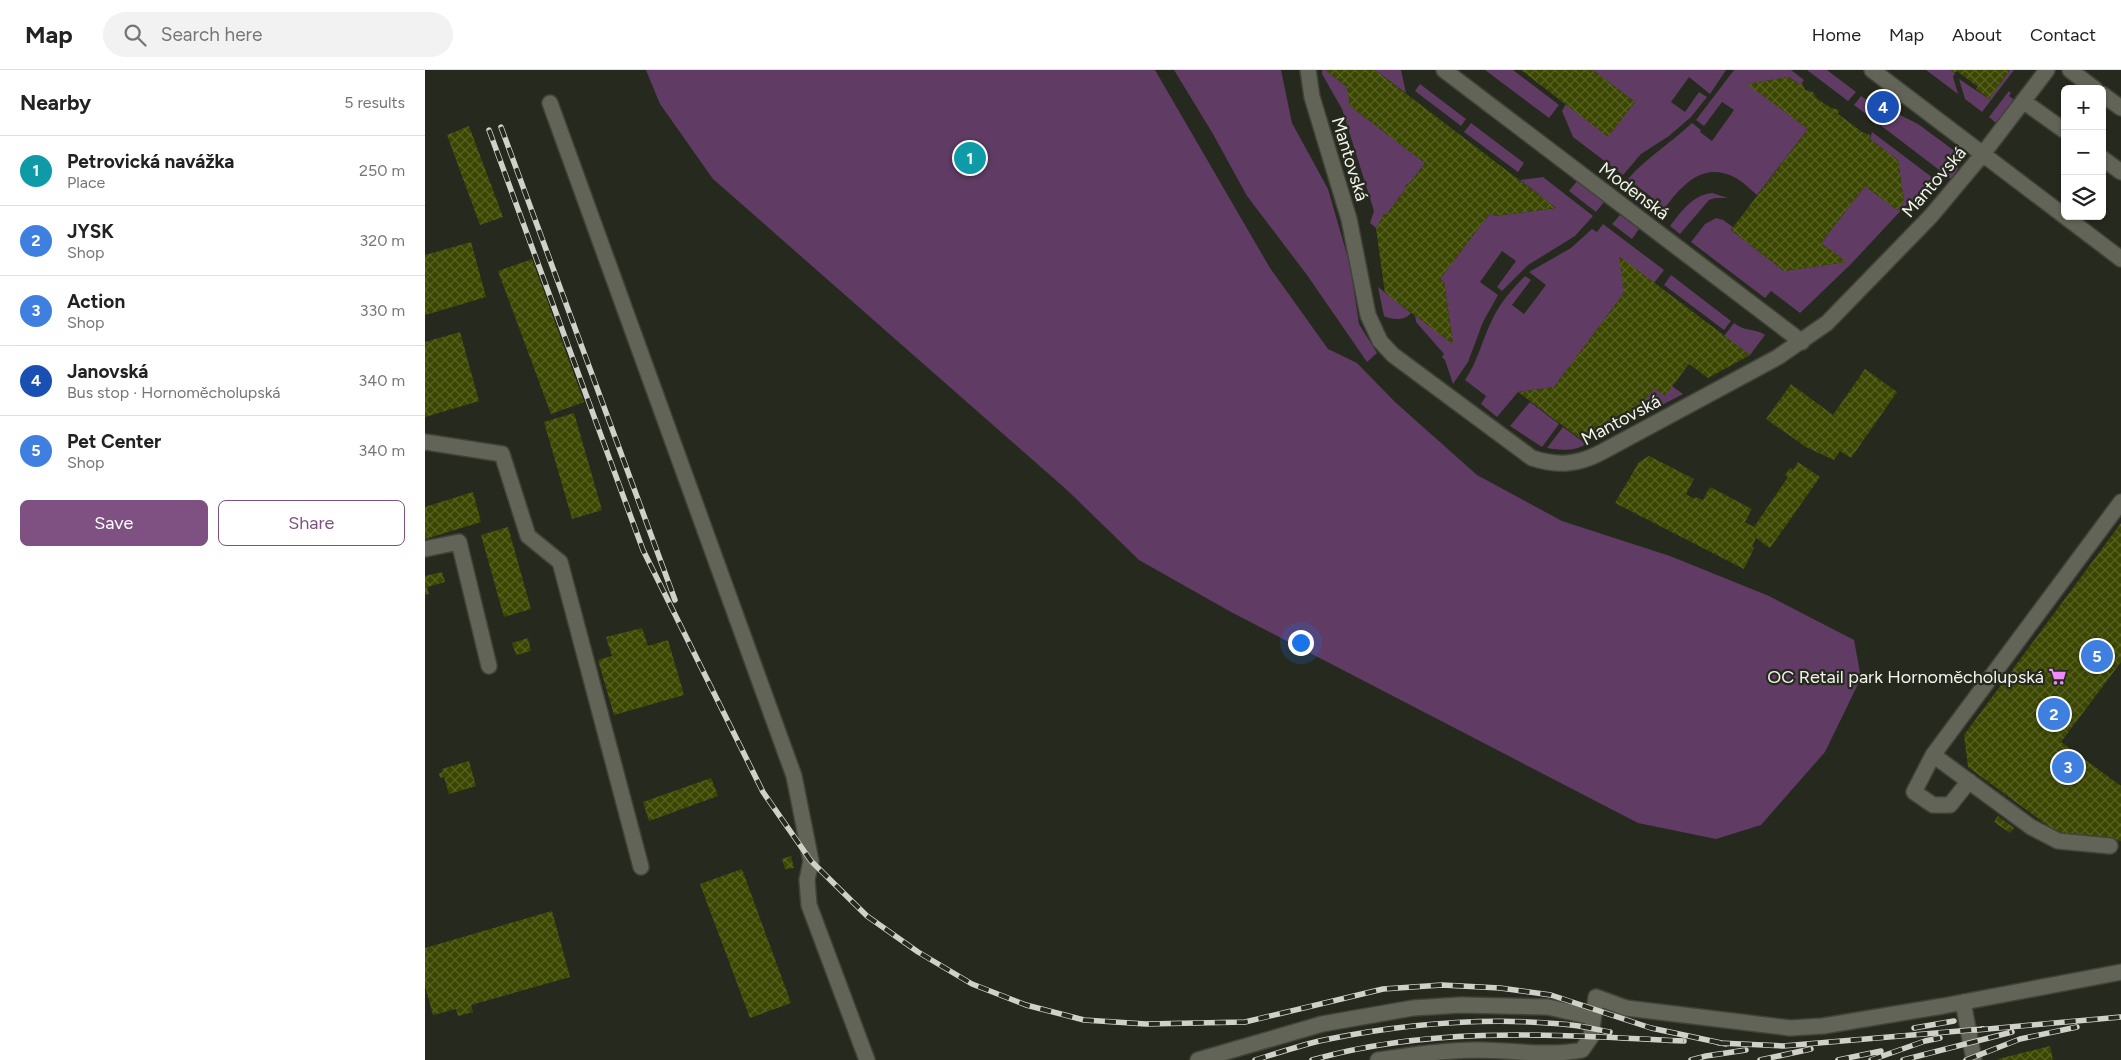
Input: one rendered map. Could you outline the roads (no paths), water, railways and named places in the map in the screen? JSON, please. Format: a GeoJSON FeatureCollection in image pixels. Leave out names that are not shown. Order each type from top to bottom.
{"type":"FeatureCollection","features":[{"type":"Feature","properties":{"kind":"street","name":"Mantovská"},"geometry":{"type":"LineString","coordinates":[[1308,70],[1312,97],[1349,219],[1369,315],[1380,341],[1393,355],[1532,458],[1555,464],[1588,459],[1778,357],[1827,323],[1931,216],[2047,70]]}},
{"type":"Feature","properties":{"kind":"street","name":"Modenská"},"geometry":{"type":"LineString","coordinates":[[1444,70],[1802,342]]}},
{"type":"Feature","properties":{"kind":"street"},"geometry":{"type":"LineString","coordinates":[[1872,70],[2121,259]]}},
{"type":"Feature","properties":{"kind":"street"},"geometry":{"type":"LineString","coordinates":[[2070,70],[2090,85]]}},
{"type":"Feature","properties":{"kind":"street"},"geometry":{"type":"LineString","coordinates":[[2106,97],[2121,108]]}},
{"type":"Feature","properties":{"kind":"street"},"geometry":{"type":"LineString","coordinates":[[2023,101],[2064,130]]}},
{"type":"Feature","properties":{"kind":"street"},"geometry":{"type":"LineString","coordinates":[[550,103],[794,776],[811,861],[807,880],[809,905],[867,1060]]}},
{"type":"Feature","properties":{"kind":"street"},"geometry":{"type":"LineString","coordinates":[[2106,161],[2121,172]]}},
{"type":"Feature","properties":{"kind":"street"},"geometry":{"type":"LineString","coordinates":[[425,442],[502,454],[528,536],[560,562],[641,867]]}},
{"type":"Feature","properties":{"kind":"street"},"geometry":{"type":"LineString","coordinates":[[1969,781],[1950,806],[1933,805],[1914,792],[1933,755],[2121,502]]}},
{"type":"Feature","properties":{"kind":"street"},"geometry":{"type":"LineString","coordinates":[[425,549],[459,542],[489,666]]}},
{"type":"Feature","properties":{"kind":"street"},"geometry":{"type":"LineString","coordinates":[[1933,755],[2031,827],[2058,841],[2110,846]]}},
{"type":"Feature","properties":{"kind":"street"},"geometry":{"type":"LineString","coordinates":[[1378,1060],[1427,1053],[1478,1050],[1540,1057],[1582,1050],[1591,1037],[1596,997],[1626,1008],[1790,1028],[1823,1026],[2121,972]]}},
{"type":"Feature","properties":{"kind":"street"},"geometry":{"type":"LineString","coordinates":[[1963,1002],[1974,1060]]}},
{"type":"Feature","properties":{"kind":"street"},"geometry":{"type":"LineString","coordinates":[[1197,1060],[1322,1024],[1413,1008],[1461,1005],[1548,1006],[1592,1017]]}},
{"type":"Feature","properties":{"kind":"railway"},"geometry":{"type":"LineString","coordinates":[[501,127],[675,600]]}},
{"type":"Feature","properties":{"kind":"railway"},"geometry":{"type":"LineString","coordinates":[[489,130],[643,550],[763,792],[811,861],[867,916],[918,952],[972,984],[1026,1005],[1084,1020],[1146,1024],[1245,1022],[1383,989],[1442,985],[1500,988],[1551,995],[1651,1028],[1726,1044]]}},
{"type":"Feature","properties":{"kind":"railway"},"geometry":{"type":"LineString","coordinates":[[1977,1030],[2121,1017]]}},
{"type":"Feature","properties":{"kind":"railway"},"geometry":{"type":"LineString","coordinates":[[1914,1028],[1954,1021]]}},
{"type":"Feature","properties":{"kind":"railway"},"geometry":{"type":"LineString","coordinates":[[1255,1060],[1324,1040],[1353,1034],[1442,1023],[1532,1022],[1574,1025],[1610,1032]]}},
{"type":"Feature","properties":{"kind":"railway"},"geometry":{"type":"LineString","coordinates":[[1966,1060],[2020,1039],[2077,1027]]}},
{"type":"Feature","properties":{"kind":"railway"},"geometry":{"type":"LineString","coordinates":[[1719,1043],[1783,1046],[1983,1029]]}},
{"type":"Feature","properties":{"kind":"railway"},"geometry":{"type":"LineString","coordinates":[[1903,1060],[2012,1032]]}},
{"type":"Feature","properties":{"kind":"railway"},"geometry":{"type":"LineString","coordinates":[[1312,1060],[1404,1041],[1451,1037],[1543,1035],[1684,1041]]}},
{"type":"Feature","properties":{"kind":"railway"},"geometry":{"type":"LineString","coordinates":[[1871,1060],[1925,1041],[1940,1038]]}},
{"type":"Feature","properties":{"kind":"railway"},"geometry":{"type":"LineString","coordinates":[[1760,1060],[1811,1049]]}},
{"type":"Feature","properties":{"kind":"railway"},"geometry":{"type":"LineString","coordinates":[[1691,1060],[1746,1050]]}},
{"type":"Feature","properties":{"kind":"railway"},"geometry":{"type":"LineString","coordinates":[[1838,1060],[1881,1051]]}},
{"type":"Feature","properties":{"kind":"place","name":"Janovská"},"geometry":{"type":"Point","coordinates":[1883,107]}},
{"type":"Feature","properties":{"kind":"place","name":"Petrovická navážka"},"geometry":{"type":"Point","coordinates":[970,158]}},
{"type":"Feature","properties":{"kind":"place","name":"Pet Center"},"geometry":{"type":"Point","coordinates":[2097,656]}},
{"type":"Feature","properties":{"kind":"place","name":"OC Retail park Hornoměcholupská"},"geometry":{"type":"Point","coordinates":[2058,677]}},
{"type":"Feature","properties":{"kind":"place","name":"JYSK"},"geometry":{"type":"Point","coordinates":[2054,714]}},
{"type":"Feature","properties":{"kind":"place","name":"Action"},"geometry":{"type":"Point","coordinates":[2068,767]}}]}
